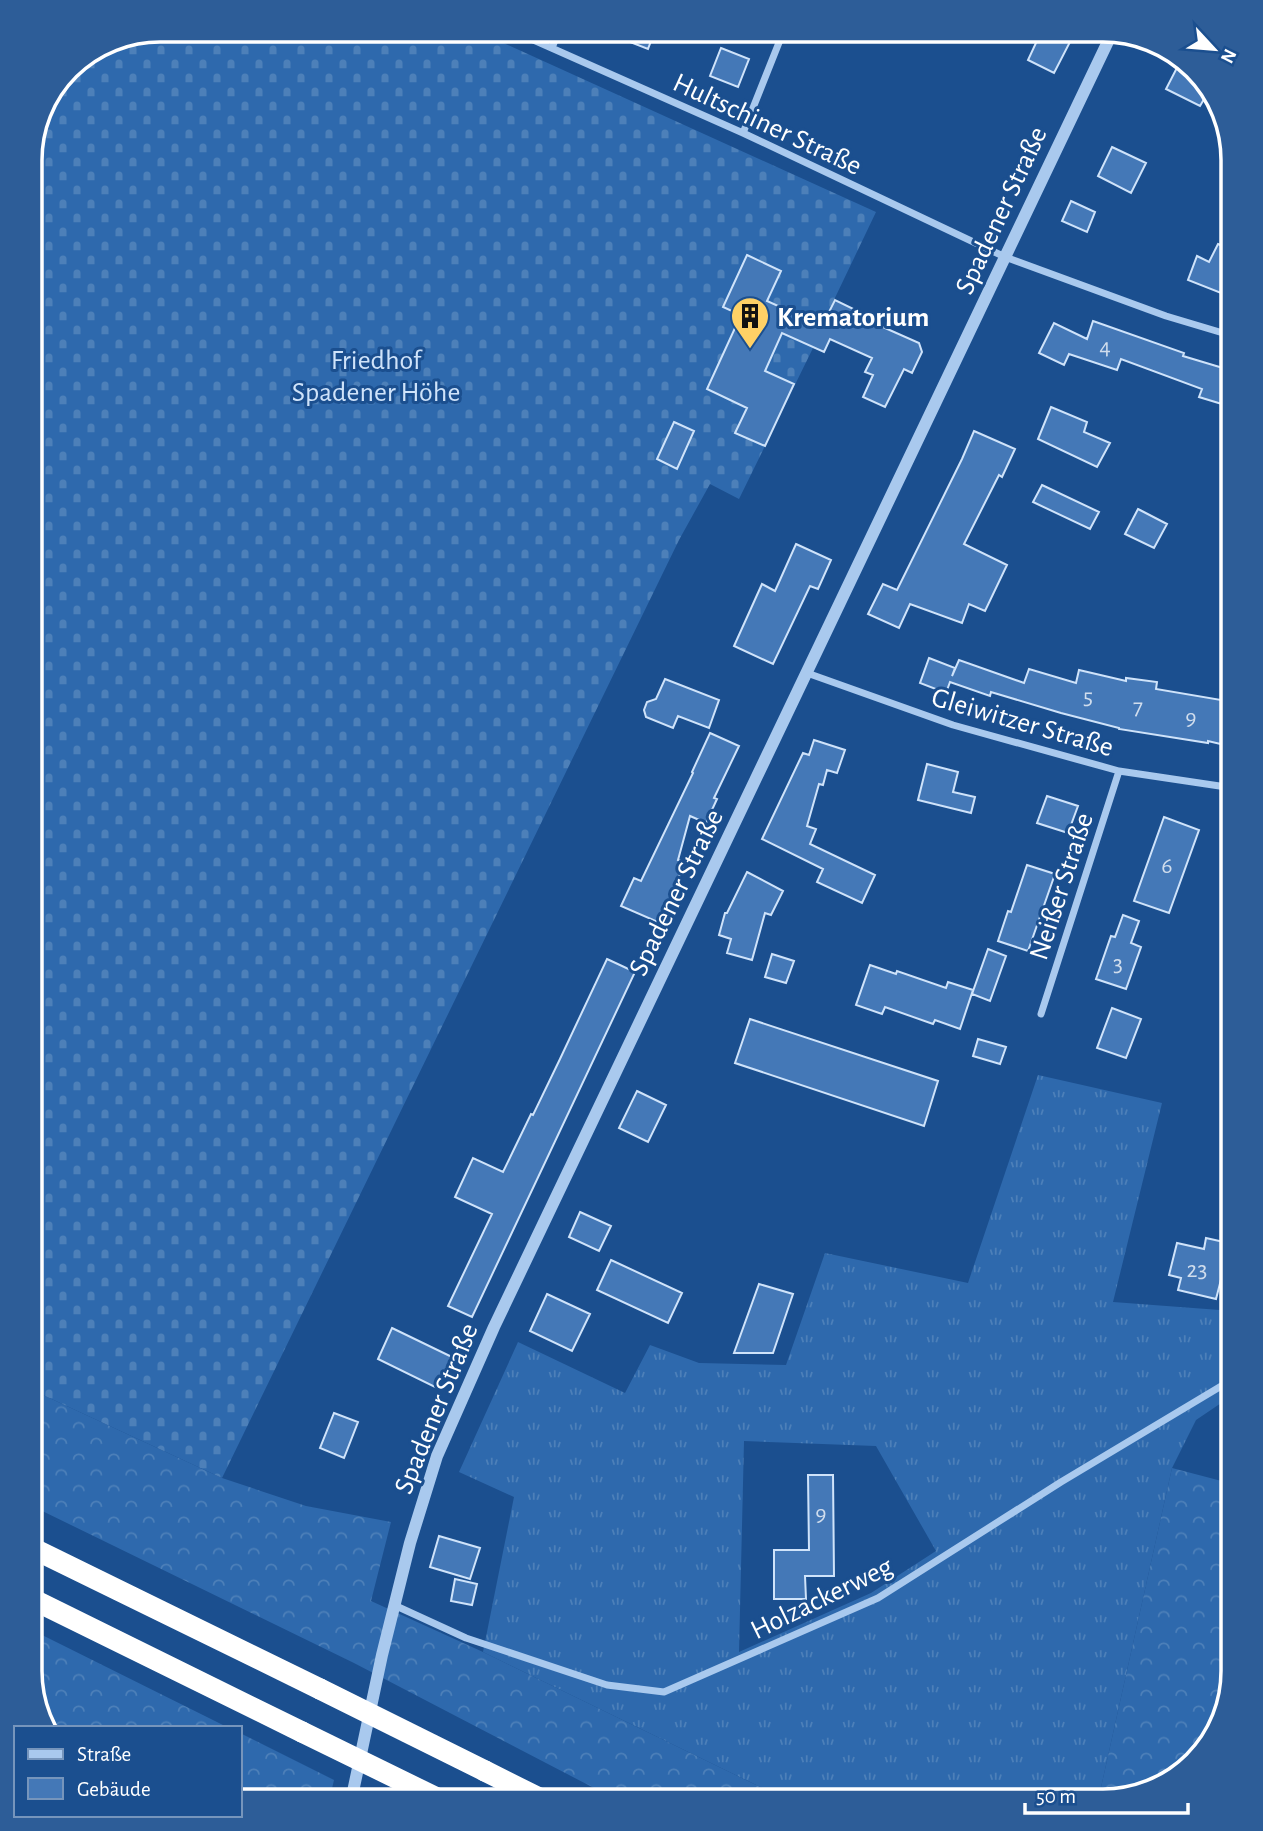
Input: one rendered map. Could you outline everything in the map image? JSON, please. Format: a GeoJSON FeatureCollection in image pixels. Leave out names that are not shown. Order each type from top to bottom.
{"type":"FeatureCollection","features":[{"type":"Feature","properties":{"kind":"highway"},"geometry":{"type":"LineString","coordinates":[[42,1553],[521,1789]]}},
{"type":"Feature","properties":{"kind":"highway"},"geometry":{"type":"LineString","coordinates":[[42,1604],[418,1789]]}},
{"type":"Feature","properties":{"kind":"street","name":"Hultschiner Straße"},"geometry":{"type":"LineString","coordinates":[[538,42],[743,133],[1005,257],[1166,316],[1221,332]]}},
{"type":"Feature","properties":{"kind":"street"},"geometry":{"type":"LineString","coordinates":[[552,48],[554,42]]}},
{"type":"Feature","properties":{"kind":"street"},"geometry":{"type":"LineString","coordinates":[[743,133],[780,42]]}},
{"type":"Feature","properties":{"kind":"street","name":"Spadener Straße"},"geometry":{"type":"LineString","coordinates":[[354,1789],[394,1605],[436,1456],[494,1327],[1108,42]]}},
{"type":"Feature","properties":{"kind":"street","name":"Gleiwitzer Straße"},"geometry":{"type":"LineString","coordinates":[[807,673],[953,725],[1119,771],[1221,786]]}},
{"type":"Feature","properties":{"kind":"street","name":"Neißer Straße"},"geometry":{"type":"LineString","coordinates":[[1041,1014],[1119,771]]}},
{"type":"Feature","properties":{"kind":"street","name":"Holzackerweg"},"geometry":{"type":"LineString","coordinates":[[394,1605],[466,1638],[607,1685],[664,1692],[878,1598],[1061,1482],[1221,1386]]}},
{"type":"Feature","properties":{"kind":"green space","name":"Friedhof Spadener Höhe"},"geometry":{"type":"Polygon","coordinates":[[[501,42],[876,212],[822,325],[833,331],[824,352],[813,348],[739,499],[710,484],[679,540],[222,1478],[42,1395],[42,152],[46,129],[66,88],[82,71],[122,48],[145,43],[501,42]]]}},
{"type":"Feature","properties":{"kind":"green space"},"geometry":{"type":"Polygon","coordinates":[[[1038,1075],[1162,1103],[1113,1302],[1221,1310],[1221,1403],[1196,1420],[1172,1468],[1101,1789],[764,1789],[483,1652],[514,1497],[459,1472],[518,1342],[625,1393],[650,1345],[699,1363],[786,1365],[825,1253],[968,1283],[1038,1075]],[[744,1441],[739,1652],[871,1593],[936,1551],[876,1446],[744,1441]]]}},
{"type":"Feature","properties":{"kind":"green space"},"geometry":{"type":"Polygon","coordinates":[[[42,1395],[222,1478],[306,1506],[391,1522],[371,1601],[483,1652],[764,1789],[596,1789],[354,1663],[42,1511],[42,1395]]]}},
{"type":"Feature","properties":{"kind":"green space"},"geometry":{"type":"Polygon","coordinates":[[[1172,1468],[1221,1481],[1221,1671],[1217,1702],[1212,1716],[1197,1743],[1175,1765],[1134,1785],[1101,1789],[1172,1468]]]}},
{"type":"Feature","properties":{"kind":"green space"},"geometry":{"type":"Polygon","coordinates":[[[42,1635],[225,1726],[56,1726],[43,1686],[42,1635]]]}},
{"type":"Feature","properties":{"kind":"green space"},"geometry":{"type":"Polygon","coordinates":[[[242,1734],[334,1780],[332,1789],[242,1789],[242,1734]]]}},
{"type":"Feature","properties":{"kind":"building"},"geometry":{"type":"Polygon","coordinates":[[[630,42],[651,42],[648,49],[630,42]]]}},
{"type":"Feature","properties":{"kind":"building"},"geometry":{"type":"Polygon","coordinates":[[[1036,42],[1070,42],[1054,73],[1028,60],[1036,42]]]}},
{"type":"Feature","properties":{"kind":"building"},"geometry":{"type":"Polygon","coordinates":[[[721,48],[749,59],[738,87],[710,76],[721,48]]]}},
{"type":"Feature","properties":{"kind":"building"},"geometry":{"type":"Polygon","coordinates":[[[1177,68],[1179,84],[1193,84],[1204,99],[1200,106],[1166,89],[1177,68]]]}},
{"type":"Feature","properties":{"kind":"building"},"geometry":{"type":"Polygon","coordinates":[[[1112,147],[1146,163],[1131,193],[1098,176],[1112,147]]]}},
{"type":"Feature","properties":{"kind":"building"},"geometry":{"type":"Polygon","coordinates":[[[1071,201],[1095,212],[1087,232],[1062,221],[1071,201]]]}},
{"type":"Feature","properties":{"kind":"building"},"geometry":{"type":"Polygon","coordinates":[[[1218,244],[1221,245],[1221,293],[1188,280],[1197,256],[1209,262],[1218,244]]]}},
{"type":"Feature","properties":{"kind":"building","name":"Krematorium"},"geometry":{"type":"Polygon","coordinates":[[[747,255],[781,271],[767,301],[822,326],[835,300],[878,321],[876,324],[919,343],[922,352],[912,373],[904,369],[885,407],[863,397],[873,375],[865,372],[872,358],[830,339],[824,352],[782,333],[765,371],[794,384],[765,446],[735,433],[747,408],[707,389],[741,315],[723,307],[747,255]]]}},
{"type":"Feature","properties":{"kind":"building"},"geometry":{"type":"Polygon","coordinates":[[[1093,321],[1184,353],[1183,356],[1221,367],[1221,404],[1199,397],[1202,389],[1121,359],[1117,370],[1069,354],[1064,365],[1039,353],[1054,323],[1087,339],[1093,321]]]}},
{"type":"Feature","properties":{"kind":"building"},"geometry":{"type":"Polygon","coordinates":[[[1051,407],[1087,422],[1084,432],[1110,443],[1097,467],[1038,439],[1051,407]]]}},
{"type":"Feature","properties":{"kind":"building"},"geometry":{"type":"Polygon","coordinates":[[[674,422],[694,431],[677,469],[657,459],[674,422]]]}},
{"type":"Feature","properties":{"kind":"building"},"geometry":{"type":"Polygon","coordinates":[[[974,431],[1015,449],[964,544],[1007,565],[985,611],[969,604],[962,623],[910,604],[899,628],[868,614],[883,584],[897,590],[974,431]]]}},
{"type":"Feature","properties":{"kind":"building"},"geometry":{"type":"Polygon","coordinates":[[[1042,485],[1099,512],[1090,529],[1033,502],[1042,485]]]}},
{"type":"Feature","properties":{"kind":"building"},"geometry":{"type":"Polygon","coordinates":[[[1138,509],[1167,524],[1154,548],[1125,534],[1138,509]]]}},
{"type":"Feature","properties":{"kind":"building"},"geometry":{"type":"Polygon","coordinates":[[[796,544],[831,560],[818,589],[810,586],[773,664],[734,646],[762,584],[775,591],[796,544]]]}},
{"type":"Feature","properties":{"kind":"building"},"geometry":{"type":"Polygon","coordinates":[[[929,658],[955,668],[952,676],[959,660],[1024,683],[1029,669],[1076,683],[1079,670],[1126,681],[1126,678],[1157,682],[1156,689],[1221,700],[1221,744],[1119,729],[991,692],[990,696],[950,682],[946,693],[920,683],[929,658]]]}},
{"type":"Feature","properties":{"kind":"building"},"geometry":{"type":"Polygon","coordinates":[[[665,679],[719,700],[709,728],[678,716],[673,728],[646,717],[644,710],[647,702],[656,699],[665,679]]]}},
{"type":"Feature","properties":{"kind":"building"},"geometry":{"type":"Polygon","coordinates":[[[710,733],[739,746],[714,798],[717,799],[706,823],[690,816],[678,860],[685,862],[660,923],[621,906],[634,878],[641,881],[710,733]]]}},
{"type":"Feature","properties":{"kind":"building"},"geometry":{"type":"Polygon","coordinates":[[[814,740],[845,750],[837,773],[827,770],[823,785],[819,784],[807,826],[816,829],[810,844],[875,875],[862,903],[817,882],[823,869],[762,839],[803,753],[809,755],[814,740]]]}},
{"type":"Feature","properties":{"kind":"building"},"geometry":{"type":"Polygon","coordinates":[[[927,764],[958,772],[953,792],[975,797],[971,813],[918,800],[927,764]]]}},
{"type":"Feature","properties":{"kind":"building"},"geometry":{"type":"Polygon","coordinates":[[[1047,796],[1078,806],[1068,833],[1037,823],[1047,796]]]}},
{"type":"Feature","properties":{"kind":"building"},"geometry":{"type":"Polygon","coordinates":[[[1164,817],[1199,830],[1169,913],[1134,901],[1164,817]]]}},
{"type":"Feature","properties":{"kind":"building"},"geometry":{"type":"Polygon","coordinates":[[[1027,865],[1055,874],[1028,951],[998,941],[1027,865]]]}},
{"type":"Feature","properties":{"kind":"building"},"geometry":{"type":"Polygon","coordinates":[[[747,872],[783,891],[771,915],[765,913],[752,960],[727,953],[731,939],[719,935],[725,913],[747,872]]]}},
{"type":"Feature","properties":{"kind":"building"},"geometry":{"type":"Polygon","coordinates":[[[1123,915],[1139,921],[1131,943],[1141,947],[1126,989],[1096,979],[1111,936],[1115,937],[1123,915]]]}},
{"type":"Feature","properties":{"kind":"building"},"geometry":{"type":"Polygon","coordinates":[[[988,949],[1006,956],[990,1001],[972,994],[988,949]]]}},
{"type":"Feature","properties":{"kind":"building"},"geometry":{"type":"Polygon","coordinates":[[[772,954],[794,961],[786,983],[765,977],[772,954]]]}},
{"type":"Feature","properties":{"kind":"building"},"geometry":{"type":"Polygon","coordinates":[[[607,959],[635,972],[472,1317],[448,1306],[492,1214],[455,1197],[473,1158],[503,1172],[607,959]]]}},
{"type":"Feature","properties":{"kind":"building"},"geometry":{"type":"Polygon","coordinates":[[[870,965],[946,988],[948,982],[973,990],[960,1029],[935,1020],[933,1024],[885,1007],[882,1014],[856,1005],[870,965]]]}},
{"type":"Feature","properties":{"kind":"building"},"geometry":{"type":"Polygon","coordinates":[[[1112,1008],[1141,1019],[1126,1058],[1097,1048],[1112,1008]]]}},
{"type":"Feature","properties":{"kind":"building"},"geometry":{"type":"Polygon","coordinates":[[[750,1019],[938,1081],[924,1126],[735,1063],[750,1019]]]}},
{"type":"Feature","properties":{"kind":"building"},"geometry":{"type":"Polygon","coordinates":[[[978,1039],[1006,1047],[1000,1064],[973,1056],[978,1039]]]}},
{"type":"Feature","properties":{"kind":"building"},"geometry":{"type":"Polygon","coordinates":[[[637,1091],[666,1105],[648,1142],[619,1128],[637,1091]]]}},
{"type":"Feature","properties":{"kind":"building"},"geometry":{"type":"Polygon","coordinates":[[[580,1212],[611,1226],[599,1251],[569,1237],[580,1212]]]}},
{"type":"Feature","properties":{"kind":"building"},"geometry":{"type":"Polygon","coordinates":[[[1206,1238],[1221,1241],[1221,1280],[1216,1299],[1178,1290],[1181,1278],[1169,1275],[1177,1243],[1204,1249],[1206,1238]]]}},
{"type":"Feature","properties":{"kind":"building"},"geometry":{"type":"Polygon","coordinates":[[[611,1260],[682,1293],[668,1323],[597,1290],[611,1260]]]}},
{"type":"Feature","properties":{"kind":"building"},"geometry":{"type":"Polygon","coordinates":[[[759,1284],[793,1294],[773,1353],[734,1353],[759,1284]]]}},
{"type":"Feature","properties":{"kind":"building"},"geometry":{"type":"Polygon","coordinates":[[[547,1294],[590,1314],[572,1351],[530,1331],[547,1294]]]}},
{"type":"Feature","properties":{"kind":"building"},"geometry":{"type":"Polygon","coordinates":[[[392,1328],[452,1357],[437,1388],[378,1359],[392,1328]]]}},
{"type":"Feature","properties":{"kind":"building"},"geometry":{"type":"Polygon","coordinates":[[[334,1413],[358,1422],[344,1458],[320,1448],[334,1413]]]}},
{"type":"Feature","properties":{"kind":"building"},"geometry":{"type":"Polygon","coordinates":[[[808,1475],[833,1475],[834,1576],[805,1576],[806,1599],[774,1599],[774,1550],[809,1550],[808,1475]]]}},
{"type":"Feature","properties":{"kind":"building"},"geometry":{"type":"Polygon","coordinates":[[[439,1536],[480,1548],[470,1579],[430,1567],[439,1536]]]}},
{"type":"Feature","properties":{"kind":"building"},"geometry":{"type":"Polygon","coordinates":[[[455,1579],[477,1584],[472,1605],[451,1601],[455,1579]]]}},
{"type":"Feature","properties":{"kind":"place","name":"Krematorium"},"geometry":{"type":"Point","coordinates":[750,350]}}]}
